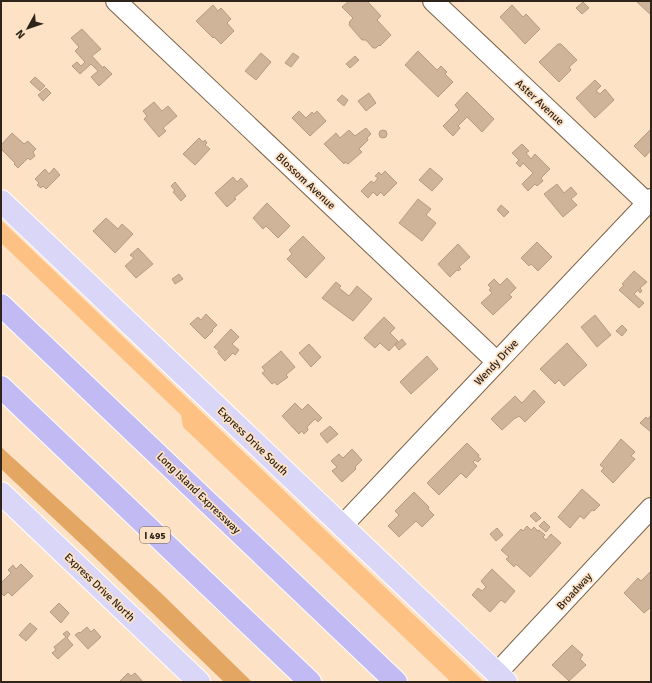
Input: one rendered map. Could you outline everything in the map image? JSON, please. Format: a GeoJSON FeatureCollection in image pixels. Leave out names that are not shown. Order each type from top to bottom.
{"type":"FeatureCollection","features":[{"type":"Feature","properties":{"kind":"highway","name":"Long Island Expressway"},"geometry":{"type":"LineString","coordinates":[[1,305],[396,682]]}},
{"type":"Feature","properties":{"kind":"highway","name":"I 495"},"geometry":{"type":"LineString","coordinates":[[1,387],[310,682]]}},
{"type":"Feature","properties":{"kind":"main road","name":"Express Drive South"},"geometry":{"type":"LineString","coordinates":[[1,200],[501,678]]}},
{"type":"Feature","properties":{"kind":"main road","name":"Express Drive North"},"geometry":{"type":"LineString","coordinates":[[1,493],[195,681]]}},
{"type":"Feature","properties":{"kind":"street","name":"Blossom Avenue"},"geometry":{"type":"LineString","coordinates":[[116,1],[497,362]]}},
{"type":"Feature","properties":{"kind":"street","name":"Aster Avenue"},"geometry":{"type":"LineString","coordinates":[[432,1],[649,201]]}},
{"type":"Feature","properties":{"kind":"street","name":"Wendy Drive"},"geometry":{"type":"LineString","coordinates":[[342,526],[649,201]]}},
{"type":"Feature","properties":{"kind":"street","name":"Broadway"},"geometry":{"type":"LineString","coordinates":[[501,678],[651,508]]}},
{"type":"Feature","properties":{"kind":"shaded area"},"geometry":{"type":"Polygon","coordinates":[[[1,220],[484,682],[451,682],[183,427],[181,415],[1,243],[1,220]]]}},
{"type":"Feature","properties":{"kind":"shaded area"},"geometry":{"type":"Polygon","coordinates":[[[1,447],[160,592],[252,682],[224,682],[1,469],[1,447]]]}},
{"type":"Feature","properties":{"kind":"building"},"geometry":{"type":"Polygon","coordinates":[[[349,1],[367,1],[381,16],[377,20],[391,35],[380,46],[379,45],[376,48],[373,48],[366,40],[362,40],[349,25],[353,18],[342,7],[349,1]]]}},
{"type":"Feature","properties":{"kind":"building"},"geometry":{"type":"Polygon","coordinates":[[[636,1],[651,1],[651,15],[636,1]]]}},
{"type":"Feature","properties":{"kind":"building"},"geometry":{"type":"Polygon","coordinates":[[[583,2],[589,8],[582,14],[576,8],[583,2]]]}},
{"type":"Feature","properties":{"kind":"building"},"geometry":{"type":"Polygon","coordinates":[[[213,5],[218,11],[221,8],[231,19],[227,23],[234,31],[221,44],[196,21],[213,5]]]}},
{"type":"Feature","properties":{"kind":"building"},"geometry":{"type":"Polygon","coordinates":[[[512,5],[523,17],[526,14],[540,29],[525,44],[500,17],[512,5]]]}},
{"type":"Feature","properties":{"kind":"building"},"geometry":{"type":"Polygon","coordinates":[[[82,29],[101,49],[92,56],[103,68],[104,66],[112,74],[99,86],[91,77],[98,71],[91,64],[80,74],[72,66],[77,62],[81,66],[85,62],[75,51],[79,47],[71,38],[82,29]]]}},
{"type":"Feature","properties":{"kind":"building"},"geometry":{"type":"Polygon","coordinates":[[[558,44],[561,44],[577,60],[569,67],[571,70],[559,82],[539,62],[558,44]]]}},
{"type":"Feature","properties":{"kind":"building"},"geometry":{"type":"Polygon","coordinates":[[[418,51],[437,70],[441,66],[447,72],[445,74],[453,82],[438,97],[405,65],[418,51]]]}},
{"type":"Feature","properties":{"kind":"building"},"geometry":{"type":"Polygon","coordinates":[[[261,53],[271,62],[256,80],[245,71],[261,53]]]}},
{"type":"Feature","properties":{"kind":"building"},"geometry":{"type":"Polygon","coordinates":[[[293,53],[299,57],[291,67],[285,63],[293,53]]]}},
{"type":"Feature","properties":{"kind":"building"},"geometry":{"type":"Polygon","coordinates":[[[355,56],[359,60],[350,68],[346,64],[355,56]]]}},
{"type":"Feature","properties":{"kind":"building"},"geometry":{"type":"Polygon","coordinates":[[[35,77],[45,86],[40,91],[30,82],[35,77]]]}},
{"type":"Feature","properties":{"kind":"building"},"geometry":{"type":"Polygon","coordinates":[[[595,80],[601,86],[596,91],[600,94],[605,89],[614,100],[595,118],[576,98],[595,80]]]}},
{"type":"Feature","properties":{"kind":"building"},"geometry":{"type":"Polygon","coordinates":[[[46,88],[51,93],[43,101],[38,95],[46,88]]]}},
{"type":"Feature","properties":{"kind":"building"},"geometry":{"type":"Polygon","coordinates":[[[467,92],[494,119],[482,132],[467,117],[458,126],[460,128],[453,136],[443,126],[459,110],[455,105],[467,92]]]}},
{"type":"Feature","properties":{"kind":"building"},"geometry":{"type":"Polygon","coordinates":[[[369,93],[376,103],[366,111],[358,101],[369,93]]]}},
{"type":"Feature","properties":{"kind":"building"},"geometry":{"type":"Polygon","coordinates":[[[342,95],[348,100],[344,106],[337,100],[342,95]]]}},
{"type":"Feature","properties":{"kind":"building"},"geometry":{"type":"Polygon","coordinates":[[[154,102],[162,111],[168,106],[177,116],[163,128],[166,131],[159,137],[144,119],[147,116],[143,111],[154,102]]]}},
{"type":"Feature","properties":{"kind":"building"},"geometry":{"type":"Polygon","coordinates":[[[299,111],[306,118],[312,112],[314,114],[317,111],[326,121],[310,136],[292,118],[299,111]]]}},
{"type":"Feature","properties":{"kind":"building"},"geometry":{"type":"Polygon","coordinates":[[[366,128],[371,134],[367,138],[368,140],[359,149],[362,152],[348,164],[345,162],[344,164],[324,144],[336,133],[340,138],[349,130],[355,136],[366,128]]]}},
{"type":"Feature","properties":{"kind":"building"},"geometry":{"type":"Polygon","coordinates":[[[651,129],[651,150],[645,157],[634,146],[651,129]]]}},
{"type":"Feature","properties":{"kind":"building"},"geometry":{"type":"Polygon","coordinates":[[[381,130],[385,130],[387,134],[385,138],[381,138],[379,136],[379,132],[381,130]]]}},
{"type":"Feature","properties":{"kind":"building"},"geometry":{"type":"Polygon","coordinates":[[[12,133],[24,144],[28,141],[36,149],[33,152],[35,156],[30,160],[28,158],[18,168],[1,149],[1,145],[12,133]]]}},
{"type":"Feature","properties":{"kind":"building"},"geometry":{"type":"Polygon","coordinates":[[[199,138],[203,142],[205,140],[207,143],[205,145],[210,149],[195,165],[183,154],[199,138]]]}},
{"type":"Feature","properties":{"kind":"building"},"geometry":{"type":"Polygon","coordinates":[[[522,144],[529,151],[526,153],[531,159],[535,154],[550,169],[541,178],[543,181],[537,186],[535,184],[528,191],[522,184],[533,173],[523,163],[520,167],[516,163],[519,160],[512,153],[522,144]]]}},
{"type":"Feature","properties":{"kind":"building"},"geometry":{"type":"Polygon","coordinates":[[[54,168],[60,175],[46,189],[43,186],[41,188],[37,185],[39,183],[35,179],[45,169],[49,174],[54,168]]]}},
{"type":"Feature","properties":{"kind":"building"},"geometry":{"type":"Polygon","coordinates":[[[430,168],[443,179],[432,191],[419,180],[430,168]]]}},
{"type":"Feature","properties":{"kind":"building"},"geometry":{"type":"Polygon","coordinates":[[[385,171],[397,183],[384,196],[381,192],[377,196],[373,192],[368,198],[361,191],[371,181],[374,183],[378,178],[375,176],[379,172],[381,175],[385,171]]]}},
{"type":"Feature","properties":{"kind":"building"},"geometry":{"type":"Polygon","coordinates":[[[233,177],[237,182],[241,178],[248,186],[234,198],[236,199],[227,207],[215,193],[233,177]]]}},
{"type":"Feature","properties":{"kind":"building"},"geometry":{"type":"Polygon","coordinates":[[[175,182],[186,196],[181,201],[173,192],[175,191],[171,186],[175,182]]]}},
{"type":"Feature","properties":{"kind":"building"},"geometry":{"type":"Polygon","coordinates":[[[557,184],[564,193],[571,187],[577,194],[571,199],[577,205],[563,217],[544,194],[557,184]]]}},
{"type":"Feature","properties":{"kind":"building"},"geometry":{"type":"Polygon","coordinates":[[[418,199],[431,209],[426,215],[436,223],[422,241],[399,223],[418,199]]]}},
{"type":"Feature","properties":{"kind":"building"},"geometry":{"type":"Polygon","coordinates":[[[267,203],[290,226],[278,238],[266,226],[263,229],[253,218],[267,203]]]}},
{"type":"Feature","properties":{"kind":"building"},"geometry":{"type":"Polygon","coordinates":[[[501,205],[509,212],[504,217],[497,210],[501,205]]]}},
{"type":"Feature","properties":{"kind":"building"},"geometry":{"type":"Polygon","coordinates":[[[106,218],[118,229],[122,224],[133,234],[115,253],[93,231],[106,218]]]}},
{"type":"Feature","properties":{"kind":"building"},"geometry":{"type":"Polygon","coordinates":[[[303,236],[325,258],[306,278],[287,259],[292,254],[289,250],[303,236]]]}},
{"type":"Feature","properties":{"kind":"building"},"geometry":{"type":"Polygon","coordinates":[[[537,242],[552,257],[538,271],[531,264],[529,266],[521,258],[537,242]]]}},
{"type":"Feature","properties":{"kind":"building"},"geometry":{"type":"Polygon","coordinates":[[[458,244],[470,257],[459,267],[461,269],[458,271],[457,270],[450,277],[438,264],[458,244]]]}},
{"type":"Feature","properties":{"kind":"building"},"geometry":{"type":"Polygon","coordinates":[[[138,248],[153,264],[136,278],[125,266],[134,258],[130,255],[138,248]]]}},
{"type":"Feature","properties":{"kind":"building"},"geometry":{"type":"Polygon","coordinates":[[[634,271],[647,282],[640,288],[642,291],[640,293],[638,290],[634,294],[644,303],[639,308],[619,290],[624,285],[622,284],[634,271]]]}},
{"type":"Feature","properties":{"kind":"building"},"geometry":{"type":"Polygon","coordinates":[[[179,274],[183,279],[175,284],[172,279],[179,274]]]}},
{"type":"Feature","properties":{"kind":"building"},"geometry":{"type":"Polygon","coordinates":[[[507,278],[516,288],[509,295],[512,297],[493,315],[481,303],[492,293],[489,290],[491,288],[488,285],[494,279],[500,285],[507,278]]]}},
{"type":"Feature","properties":{"kind":"building"},"geometry":{"type":"Polygon","coordinates":[[[336,282],[341,286],[339,288],[349,296],[357,286],[372,299],[353,321],[322,298],[336,282]]]}},
{"type":"Feature","properties":{"kind":"building"},"geometry":{"type":"Polygon","coordinates":[[[206,314],[217,325],[205,339],[190,324],[198,317],[201,320],[206,314]]]}},
{"type":"Feature","properties":{"kind":"building"},"geometry":{"type":"Polygon","coordinates":[[[595,315],[611,335],[597,347],[581,327],[595,315]]]}},
{"type":"Feature","properties":{"kind":"building"},"geometry":{"type":"Polygon","coordinates":[[[384,317],[395,328],[390,333],[398,341],[389,351],[380,343],[375,348],[364,338],[384,317]]]}},
{"type":"Feature","properties":{"kind":"building"},"geometry":{"type":"Polygon","coordinates":[[[622,325],[627,330],[622,336],[616,331],[622,325]]]}},
{"type":"Feature","properties":{"kind":"building"},"geometry":{"type":"Polygon","coordinates":[[[231,329],[239,337],[232,344],[239,350],[235,355],[233,353],[225,361],[218,353],[219,351],[214,347],[231,329]]]}},
{"type":"Feature","properties":{"kind":"building"},"geometry":{"type":"Polygon","coordinates":[[[402,339],[406,344],[399,350],[395,345],[402,339]]]}},
{"type":"Feature","properties":{"kind":"building"},"geometry":{"type":"Polygon","coordinates":[[[567,343],[587,365],[564,386],[559,380],[555,384],[540,369],[567,343]]]}},
{"type":"Feature","properties":{"kind":"building"},"geometry":{"type":"Polygon","coordinates":[[[309,344],[321,357],[311,367],[299,353],[309,344]]]}},
{"type":"Feature","properties":{"kind":"building"},"geometry":{"type":"Polygon","coordinates":[[[281,351],[295,367],[286,375],[288,377],[277,385],[275,382],[272,384],[262,373],[265,371],[262,367],[281,351]]]}},
{"type":"Feature","properties":{"kind":"building"},"geometry":{"type":"Polygon","coordinates":[[[427,356],[438,369],[411,394],[400,382],[427,356]]]}},
{"type":"Feature","properties":{"kind":"building"},"geometry":{"type":"Polygon","coordinates":[[[534,390],[545,402],[525,422],[519,416],[502,430],[491,419],[515,396],[522,403],[534,390]]]}},
{"type":"Feature","properties":{"kind":"building"},"geometry":{"type":"Polygon","coordinates":[[[295,403],[302,410],[308,404],[322,418],[318,422],[315,419],[307,427],[308,430],[304,434],[302,431],[299,434],[282,416],[295,403]]]}},
{"type":"Feature","properties":{"kind":"building"},"geometry":{"type":"Polygon","coordinates":[[[651,415],[651,432],[640,423],[646,417],[648,419],[651,415]]]}},
{"type":"Feature","properties":{"kind":"building"},"geometry":{"type":"Polygon","coordinates":[[[330,426],[338,434],[327,443],[320,434],[330,426]]]}},
{"type":"Feature","properties":{"kind":"building"},"geometry":{"type":"Polygon","coordinates":[[[621,439],[635,452],[631,456],[635,459],[613,483],[601,471],[604,468],[600,465],[621,439]]]}},
{"type":"Feature","properties":{"kind":"building"},"geometry":{"type":"Polygon","coordinates":[[[467,443],[481,459],[478,462],[475,460],[473,462],[477,466],[466,478],[461,473],[439,495],[427,483],[467,443]]]}},
{"type":"Feature","properties":{"kind":"building"},"geometry":{"type":"Polygon","coordinates":[[[352,449],[362,460],[355,467],[356,469],[342,482],[332,471],[337,467],[331,461],[339,454],[343,458],[352,449]]]}},
{"type":"Feature","properties":{"kind":"building"},"geometry":{"type":"Polygon","coordinates":[[[582,489],[600,505],[594,511],[592,510],[584,519],[580,516],[570,528],[558,517],[582,489]]]}},
{"type":"Feature","properties":{"kind":"building"},"geometry":{"type":"Polygon","coordinates":[[[414,492],[429,507],[428,509],[434,515],[422,527],[416,521],[399,537],[388,526],[399,515],[395,511],[414,492]]]}},
{"type":"Feature","properties":{"kind":"building"},"geometry":{"type":"Polygon","coordinates":[[[535,512],[541,518],[536,522],[530,516],[535,512]]]}},
{"type":"Feature","properties":{"kind":"building"},"geometry":{"type":"Polygon","coordinates":[[[544,521],[550,527],[546,532],[539,526],[544,521]]]}},
{"type":"Feature","properties":{"kind":"building"},"geometry":{"type":"Polygon","coordinates":[[[527,526],[531,530],[534,527],[538,531],[539,530],[545,535],[543,537],[546,540],[551,534],[561,543],[530,577],[516,564],[514,567],[506,559],[509,557],[501,550],[521,529],[523,531],[527,526]]]}},
{"type":"Feature","properties":{"kind":"building"},"geometry":{"type":"Polygon","coordinates":[[[497,528],[503,535],[496,541],[490,534],[497,528]]]}},
{"type":"Feature","properties":{"kind":"building"},"geometry":{"type":"Polygon","coordinates":[[[21,564],[33,576],[12,596],[8,592],[4,596],[1,593],[1,583],[11,573],[8,570],[13,565],[16,569],[21,564]]]}},
{"type":"Feature","properties":{"kind":"building"},"geometry":{"type":"Polygon","coordinates":[[[492,569],[515,591],[505,603],[501,600],[490,612],[472,595],[478,588],[482,591],[486,587],[481,581],[492,569]]]}},
{"type":"Feature","properties":{"kind":"building"},"geometry":{"type":"Polygon","coordinates":[[[651,571],[651,607],[644,613],[624,593],[638,578],[641,581],[651,571]]]}},
{"type":"Feature","properties":{"kind":"building"},"geometry":{"type":"Polygon","coordinates":[[[59,603],[69,613],[61,623],[50,612],[59,603]]]}},
{"type":"Feature","properties":{"kind":"building"},"geometry":{"type":"Polygon","coordinates":[[[30,623],[37,629],[26,641],[19,635],[30,623]]]}},
{"type":"Feature","properties":{"kind":"building"},"geometry":{"type":"Polygon","coordinates":[[[87,627],[91,632],[94,629],[101,637],[88,649],[75,635],[87,627]]]}},
{"type":"Feature","properties":{"kind":"building"},"geometry":{"type":"Polygon","coordinates":[[[67,631],[70,634],[67,638],[73,645],[58,659],[52,653],[56,650],[54,647],[66,637],[63,634],[67,631]]]}},
{"type":"Feature","properties":{"kind":"building"},"geometry":{"type":"Polygon","coordinates":[[[572,645],[583,655],[580,659],[586,665],[569,681],[552,665],[572,645]]]}},
{"type":"Feature","properties":{"kind":"building"},"geometry":{"type":"Polygon","coordinates":[[[128,673],[131,676],[135,673],[143,682],[119,682],[128,673]]]}}]}
